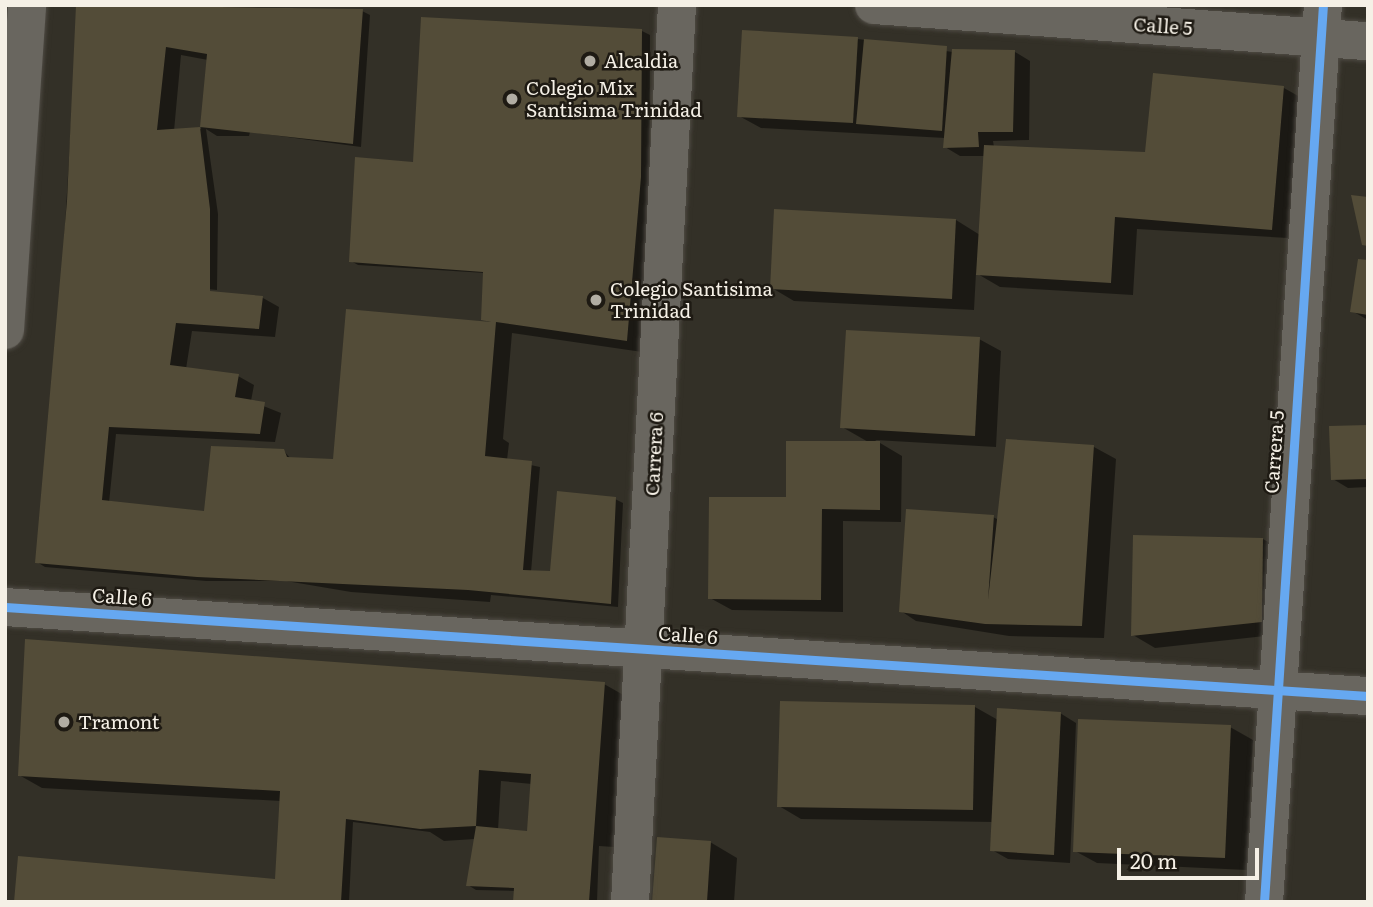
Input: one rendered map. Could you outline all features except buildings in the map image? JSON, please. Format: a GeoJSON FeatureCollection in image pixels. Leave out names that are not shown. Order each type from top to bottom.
{"type":"FeatureCollection","features":[{"type":"Feature","properties":{"kind":"street"},"geometry":{"type":"LineString","coordinates":[[5,330],[27,5]]}},
{"type":"Feature","properties":{"kind":"street","name":"Carrera 6"},"geometry":{"type":"LineString","coordinates":[[630,902],[677,5]]}},
{"type":"Feature","properties":{"kind":"street","name":"Calle 5"},"geometry":{"type":"LineString","coordinates":[[874,5],[1322,22],[1368,41]]}},
{"type":"Feature","properties":{"kind":"street","name":"Carrera 5"},"geometry":{"type":"LineString","coordinates":[[1264,902],[1275,689],[1322,22]]}},
{"type":"Feature","properties":{"kind":"street","name":"Calle 6"},"geometry":{"type":"LineString","coordinates":[[5,607],[1368,696]]}},
{"type":"Feature","properties":{"kind":"cycle path"},"geometry":{"type":"LineString","coordinates":[[1264,902],[1323,5]]}},
{"type":"Feature","properties":{"kind":"cycle path"},"geometry":{"type":"LineString","coordinates":[[5,607],[1368,696]]}},
{"type":"Feature","properties":{"kind":"place","name":"Alcaldia"},"geometry":{"type":"Point","coordinates":[590,61]}},
{"type":"Feature","properties":{"kind":"place","name":"Colegio Mix Santisima Trinidad"},"geometry":{"type":"Point","coordinates":[512,99]}},
{"type":"Feature","properties":{"kind":"place","name":"Colegio Santisima Trinidad"},"geometry":{"type":"Point","coordinates":[596,300]}},
{"type":"Feature","properties":{"kind":"place","name":"Tramont"},"geometry":{"type":"Point","coordinates":[64,722]}}]}
